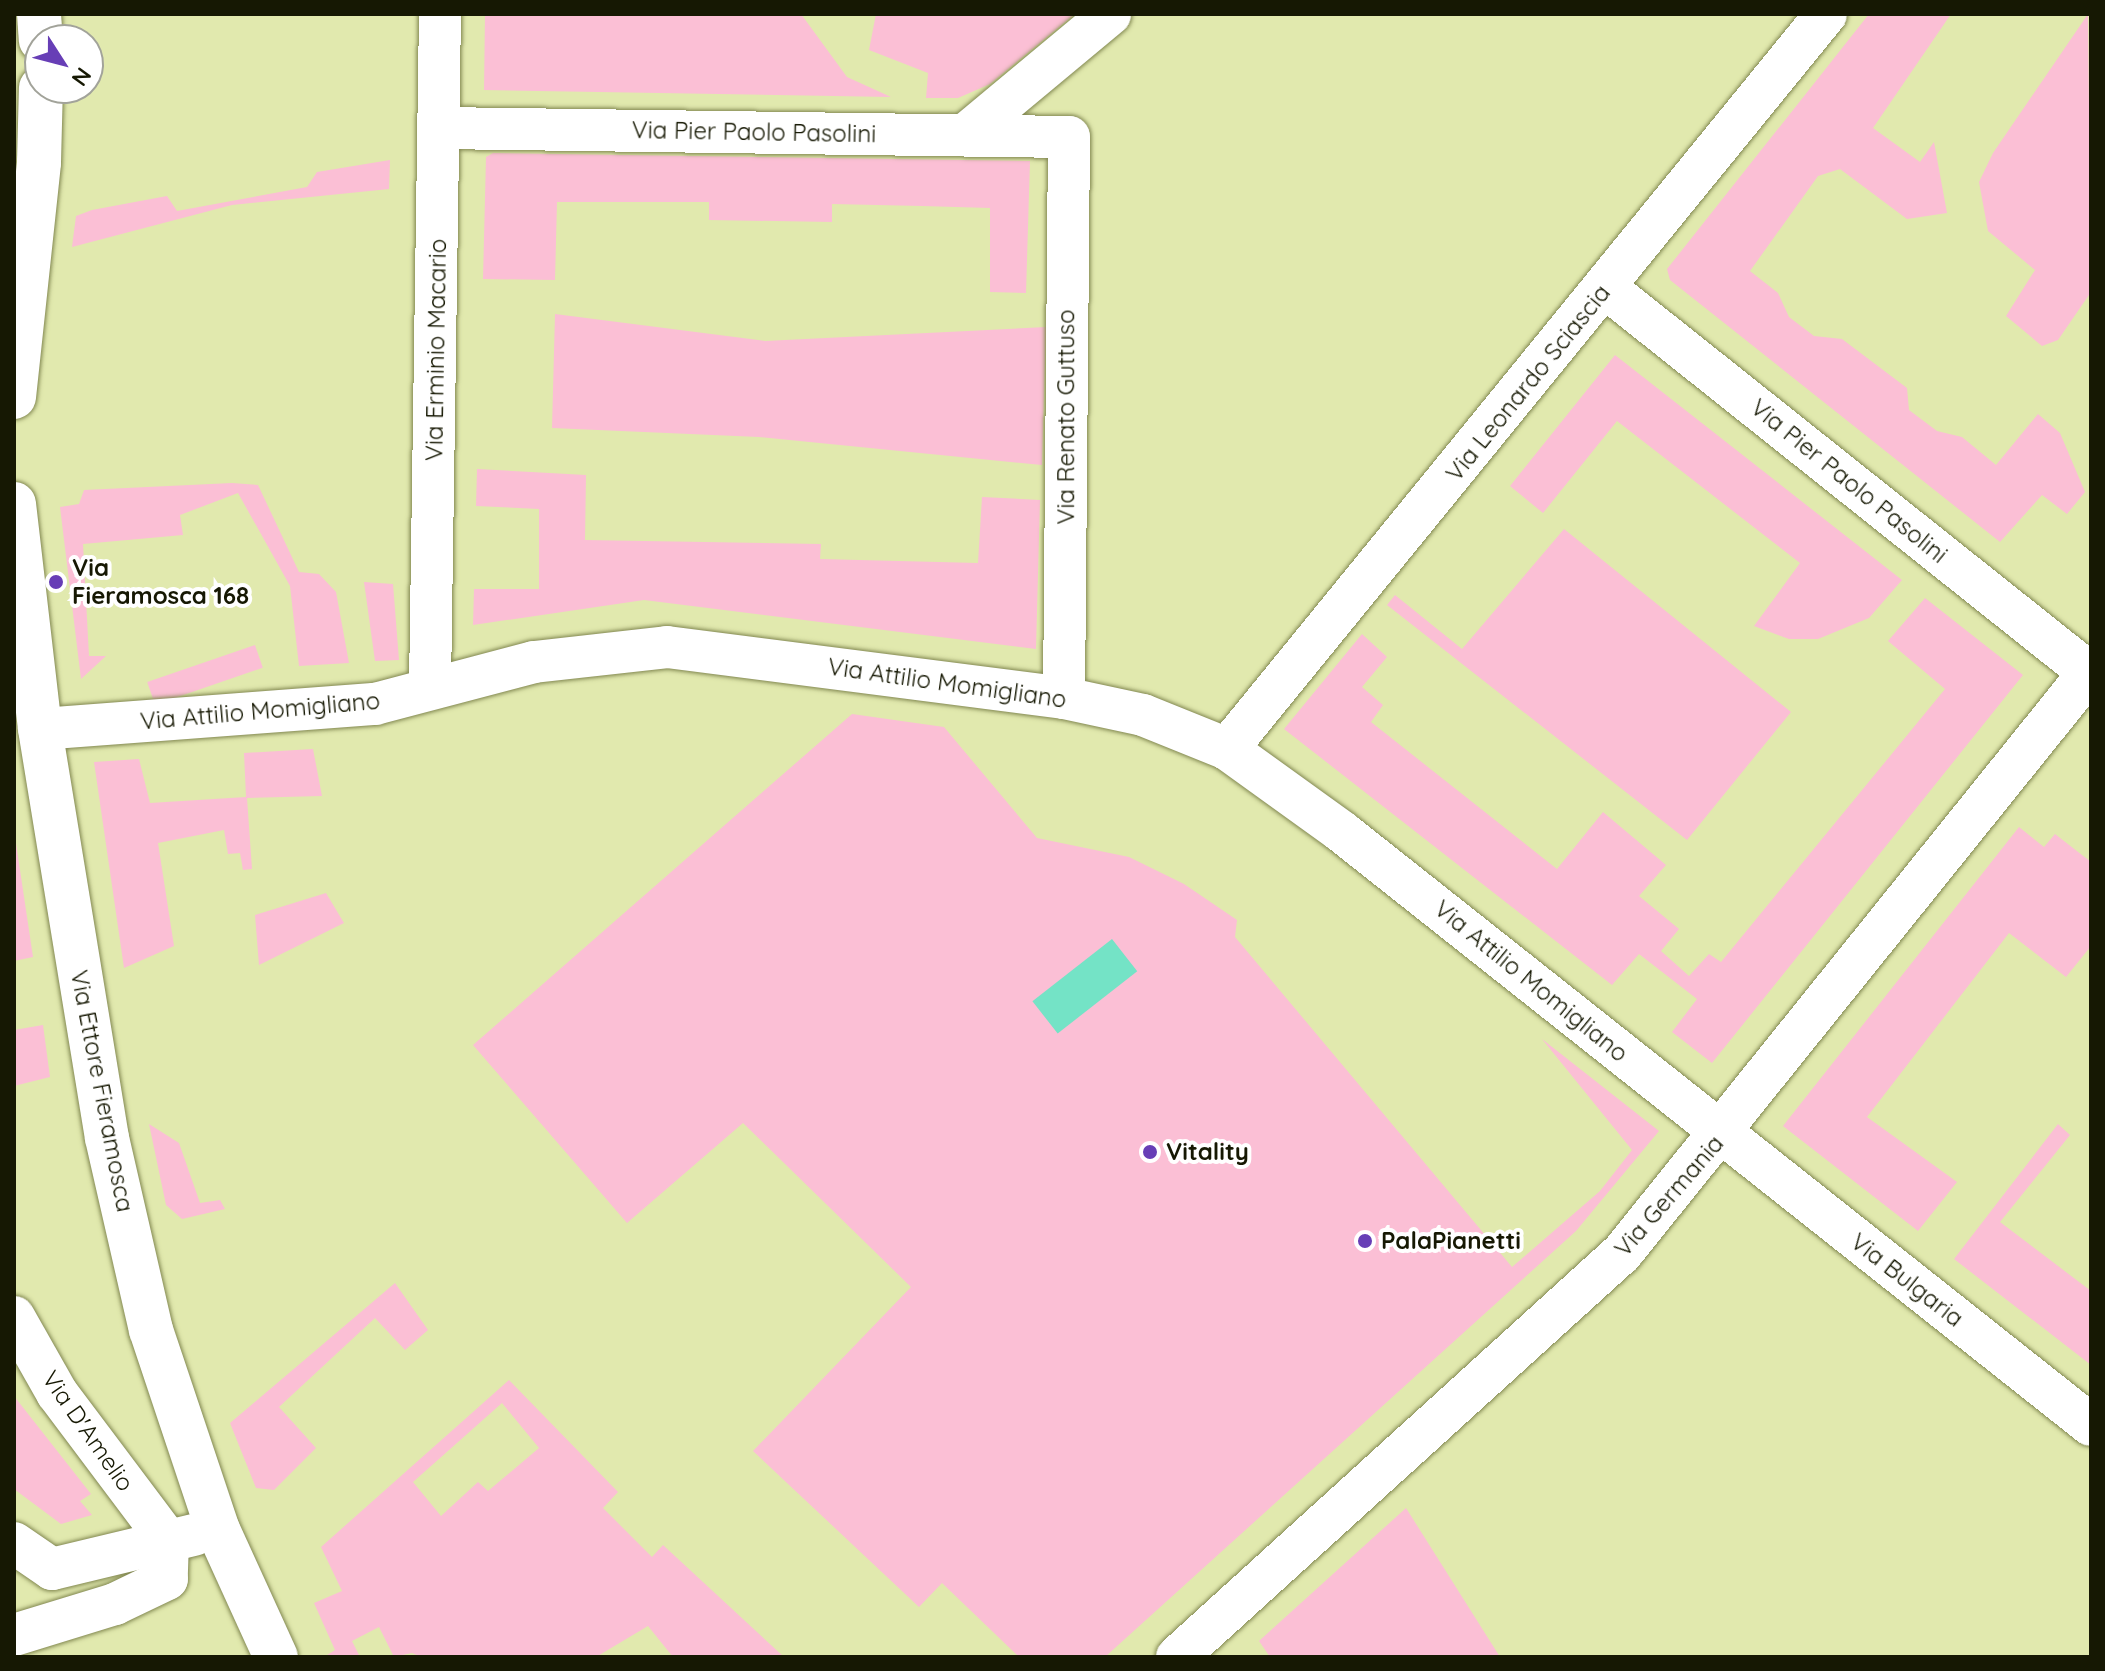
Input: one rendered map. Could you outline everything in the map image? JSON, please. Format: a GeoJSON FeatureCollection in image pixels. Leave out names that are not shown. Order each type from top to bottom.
{"type":"FeatureCollection","features":[{"type":"Feature","properties":{"kind":"main road"},"geometry":{"type":"LineString","coordinates":[[14,397],[39,162],[41,104]]}},
{"type":"Feature","properties":{"kind":"main road","name":"Via Ettore Fieramosca"},"geometry":{"type":"LineString","coordinates":[[14,504],[40,729],[107,1138],[151,1330],[218,1530],[276,1657]]}},
{"type":"Feature","properties":{"kind":"street","name":"Via Erminio Macario"},"geometry":{"type":"LineString","coordinates":[[430,687],[440,14]]}},
{"type":"Feature","properties":{"kind":"street"},"geometry":{"type":"LineString","coordinates":[[965,135],[1110,14]]}},
{"type":"Feature","properties":{"kind":"street","name":"Via Leonardo Sciascia"},"geometry":{"type":"LineString","coordinates":[[1227,749],[1606,288],[1826,14]]}},
{"type":"Feature","properties":{"kind":"street","name":"Via Pier Paolo Pasolini"},"geometry":{"type":"LineString","coordinates":[[440,128],[1069,137]]}},
{"type":"Feature","properties":{"kind":"street","name":"Via Renato Guttuso"},"geometry":{"type":"LineString","coordinates":[[1064,698],[1069,137]]}},
{"type":"Feature","properties":{"kind":"street","name":"Via Pier Paolo Pasolini"},"geometry":{"type":"LineString","coordinates":[[1606,288],[2090,672]]}},
{"type":"Feature","properties":{"kind":"street","name":"Via Attilio Momigliano"},"geometry":{"type":"LineString","coordinates":[[40,729],[375,704],[534,662],[667,647],[1064,698],[1143,715],[1227,749],[1452,918],[1722,1134]]}},
{"type":"Feature","properties":{"kind":"street","name":"Via Germania"},"geometry":{"type":"LineString","coordinates":[[1177,1657],[1622,1253],[1722,1134],[2090,672]]}},
{"type":"Feature","properties":{"kind":"street","name":"Via Bulgaria"},"geometry":{"type":"LineString","coordinates":[[1722,1134],[2091,1425]]}},
{"type":"Feature","properties":{"kind":"street","name":"Via D'Amelio"},"geometry":{"type":"LineString","coordinates":[[14,1317],[57,1393],[168,1541]]}},
{"type":"Feature","properties":{"kind":"street"},"geometry":{"type":"LineString","coordinates":[[14,1543],[52,1569],[218,1530]]}},
{"type":"Feature","properties":{"kind":"street"},"geometry":{"type":"LineString","coordinates":[[14,1635],[115,1604],[167,1579],[168,1541]]}},
{"type":"Feature","properties":{"kind":"shaded area"},"geometry":{"type":"Polygon","coordinates":[[[485,14],[801,14],[847,77],[891,97],[484,90],[485,14]]]}},
{"type":"Feature","properties":{"kind":"shaded area"},"geometry":{"type":"Polygon","coordinates":[[[876,14],[1075,14],[990,84],[958,98],[926,98],[928,73],[869,50],[876,14]]]}},
{"type":"Feature","properties":{"kind":"shaded area"},"geometry":{"type":"Polygon","coordinates":[[[1869,14],[1951,14],[1873,128],[1920,162],[1934,142],[1947,213],[1907,219],[1840,169],[1818,176],[1750,271],[1778,293],[1789,317],[1814,336],[1842,339],[1907,388],[1909,410],[1937,431],[1962,437],[1996,465],[2038,414],[2060,433],[2085,492],[2067,514],[2042,495],[2000,542],[1670,280],[1667,269],[1869,14]]]}},
{"type":"Feature","properties":{"kind":"shaded area"},"geometry":{"type":"Polygon","coordinates":[[[2088,14],[2091,292],[2058,340],[2042,346],[2006,316],[2035,270],[1988,231],[1979,182],[1993,153],[2088,14]]]}},
{"type":"Feature","properties":{"kind":"shaded area"},"geometry":{"type":"Polygon","coordinates":[[[493,153],[1030,161],[1026,293],[990,292],[990,208],[922,206],[832,204],[832,222],[709,220],[709,202],[557,202],[555,280],[483,279],[486,157],[493,153]]]}},
{"type":"Feature","properties":{"kind":"shaded area"},"geometry":{"type":"Polygon","coordinates":[[[390,160],[389,189],[232,205],[72,247],[76,216],[92,210],[167,196],[177,211],[307,187],[317,172],[390,160]]]}},
{"type":"Feature","properties":{"kind":"shaded area"},"geometry":{"type":"Polygon","coordinates":[[[555,314],[765,341],[1046,327],[1042,465],[759,437],[552,428],[555,314]]]}},
{"type":"Feature","properties":{"kind":"shaded area"},"geometry":{"type":"Polygon","coordinates":[[[1615,355],[1902,580],[1869,618],[1818,639],[1789,639],[1754,626],[1800,563],[1617,421],[1543,513],[1510,486],[1615,355]]]}},
{"type":"Feature","properties":{"kind":"shaded area"},"geometry":{"type":"Polygon","coordinates":[[[477,469],[586,475],[585,540],[821,544],[820,559],[978,563],[982,497],[1040,500],[1036,649],[644,600],[473,625],[474,589],[539,589],[539,509],[476,506],[477,469]]]}},
{"type":"Feature","properties":{"kind":"shaded area"},"geometry":{"type":"Polygon","coordinates":[[[232,483],[258,485],[299,572],[319,574],[336,592],[349,663],[299,666],[290,586],[238,493],[180,515],[183,535],[83,544],[89,656],[106,656],[81,679],[60,507],[79,504],[84,490],[232,483]]]}},
{"type":"Feature","properties":{"kind":"shaded area"},"geometry":{"type":"Polygon","coordinates":[[[1564,529],[1791,712],[1687,840],[1387,605],[1395,595],[1462,649],[1564,529]]]}},
{"type":"Feature","properties":{"kind":"shaded area"},"geometry":{"type":"Polygon","coordinates":[[[364,582],[393,584],[399,660],[375,661],[364,582]]]}},
{"type":"Feature","properties":{"kind":"shaded area"},"geometry":{"type":"Polygon","coordinates":[[[1925,598],[2023,675],[1712,1063],[1672,1032],[1697,999],[1639,954],[1612,985],[1284,729],[1362,634],[1387,657],[1362,687],[1383,705],[1371,722],[1557,869],[1603,812],[1666,865],[1639,896],[1679,929],[1661,951],[1689,976],[1709,954],[1721,962],[1945,689],[1888,641],[1925,598]]]}},
{"type":"Feature","properties":{"kind":"shaded area"},"geometry":{"type":"Polygon","coordinates":[[[255,645],[263,668],[155,705],[147,682],[255,645]]]}},
{"type":"Feature","properties":{"kind":"shaded area"},"geometry":{"type":"Polygon","coordinates":[[[852,714],[944,727],[1037,838],[1129,857],[1184,884],[1237,920],[1235,937],[1512,1267],[1600,1191],[1632,1150],[1542,1039],[1659,1131],[1576,1231],[1105,1657],[1019,1657],[942,1583],[919,1607],[753,1451],[911,1287],[743,1123],[627,1223],[473,1045],[852,714]]]}},
{"type":"Feature","properties":{"kind":"shaded area"},"geometry":{"type":"Polygon","coordinates":[[[313,749],[322,796],[247,798],[252,869],[243,870],[240,853],[228,854],[224,830],[158,843],[174,946],[124,968],[94,762],[139,759],[150,803],[246,797],[244,753],[313,749]]]}},
{"type":"Feature","properties":{"kind":"shaded area"},"geometry":{"type":"Polygon","coordinates":[[[2019,827],[2044,847],[2055,834],[2091,862],[2091,946],[2066,977],[2009,933],[1867,1117],[1957,1182],[1918,1231],[1783,1126],[2019,827]]]}},
{"type":"Feature","properties":{"kind":"shaded area"},"geometry":{"type":"Polygon","coordinates":[[[14,830],[33,957],[14,961],[14,830]]]}},
{"type":"Feature","properties":{"kind":"shaded area"},"geometry":{"type":"Polygon","coordinates":[[[326,893],[344,923],[259,965],[255,915],[326,893]]]}},
{"type":"Feature","properties":{"kind":"shaded area"},"geometry":{"type":"Polygon","coordinates":[[[43,1025],[50,1077],[14,1086],[14,1030],[43,1025]]]}},
{"type":"Feature","properties":{"kind":"shaded area"},"geometry":{"type":"Polygon","coordinates":[[[149,1124],[179,1143],[200,1203],[220,1200],[225,1209],[182,1219],[166,1205],[149,1124]]]}},
{"type":"Feature","properties":{"kind":"shaded area"},"geometry":{"type":"Polygon","coordinates":[[[2058,1124],[2070,1135],[2000,1222],[2091,1291],[2091,1365],[1954,1259],[2058,1124]]]}},
{"type":"Feature","properties":{"kind":"shaded area"},"geometry":{"type":"Polygon","coordinates":[[[395,1283],[428,1330],[405,1350],[375,1318],[279,1407],[316,1448],[274,1490],[256,1488],[230,1423],[395,1283]]]}},
{"type":"Feature","properties":{"kind":"shaded area"},"geometry":{"type":"Polygon","coordinates":[[[509,1380],[618,1492],[603,1508],[652,1557],[663,1545],[784,1657],[673,1657],[648,1626],[596,1657],[421,1657],[412,1653],[394,1657],[379,1627],[352,1641],[360,1657],[324,1657],[335,1650],[314,1603],[342,1591],[321,1547],[509,1380]],[[502,1403],[413,1482],[441,1516],[478,1482],[488,1491],[539,1448],[502,1403]]]}},
{"type":"Feature","properties":{"kind":"shaded area"},"geometry":{"type":"Polygon","coordinates":[[[14,1396],[91,1494],[80,1501],[92,1515],[61,1524],[14,1489],[14,1396]]]}},
{"type":"Feature","properties":{"kind":"shaded area"},"geometry":{"type":"Polygon","coordinates":[[[1406,1508],[1500,1657],[1270,1657],[1259,1641],[1406,1508]]]}},
{"type":"Feature","properties":{"kind":"water"},"geometry":{"type":"Polygon","coordinates":[[[1112,939],[1137,971],[1058,1033],[1032,1001],[1112,939]]]}},
{"type":"Feature","properties":{"kind":"place","name":"Via Fieramosca 168"},"geometry":{"type":"Point","coordinates":[56,582]}},
{"type":"Feature","properties":{"kind":"place","name":"Vitality"},"geometry":{"type":"Point","coordinates":[1150,1152]}},
{"type":"Feature","properties":{"kind":"place","name":"PalaPianetti"},"geometry":{"type":"Point","coordinates":[1365,1241]}}]}
